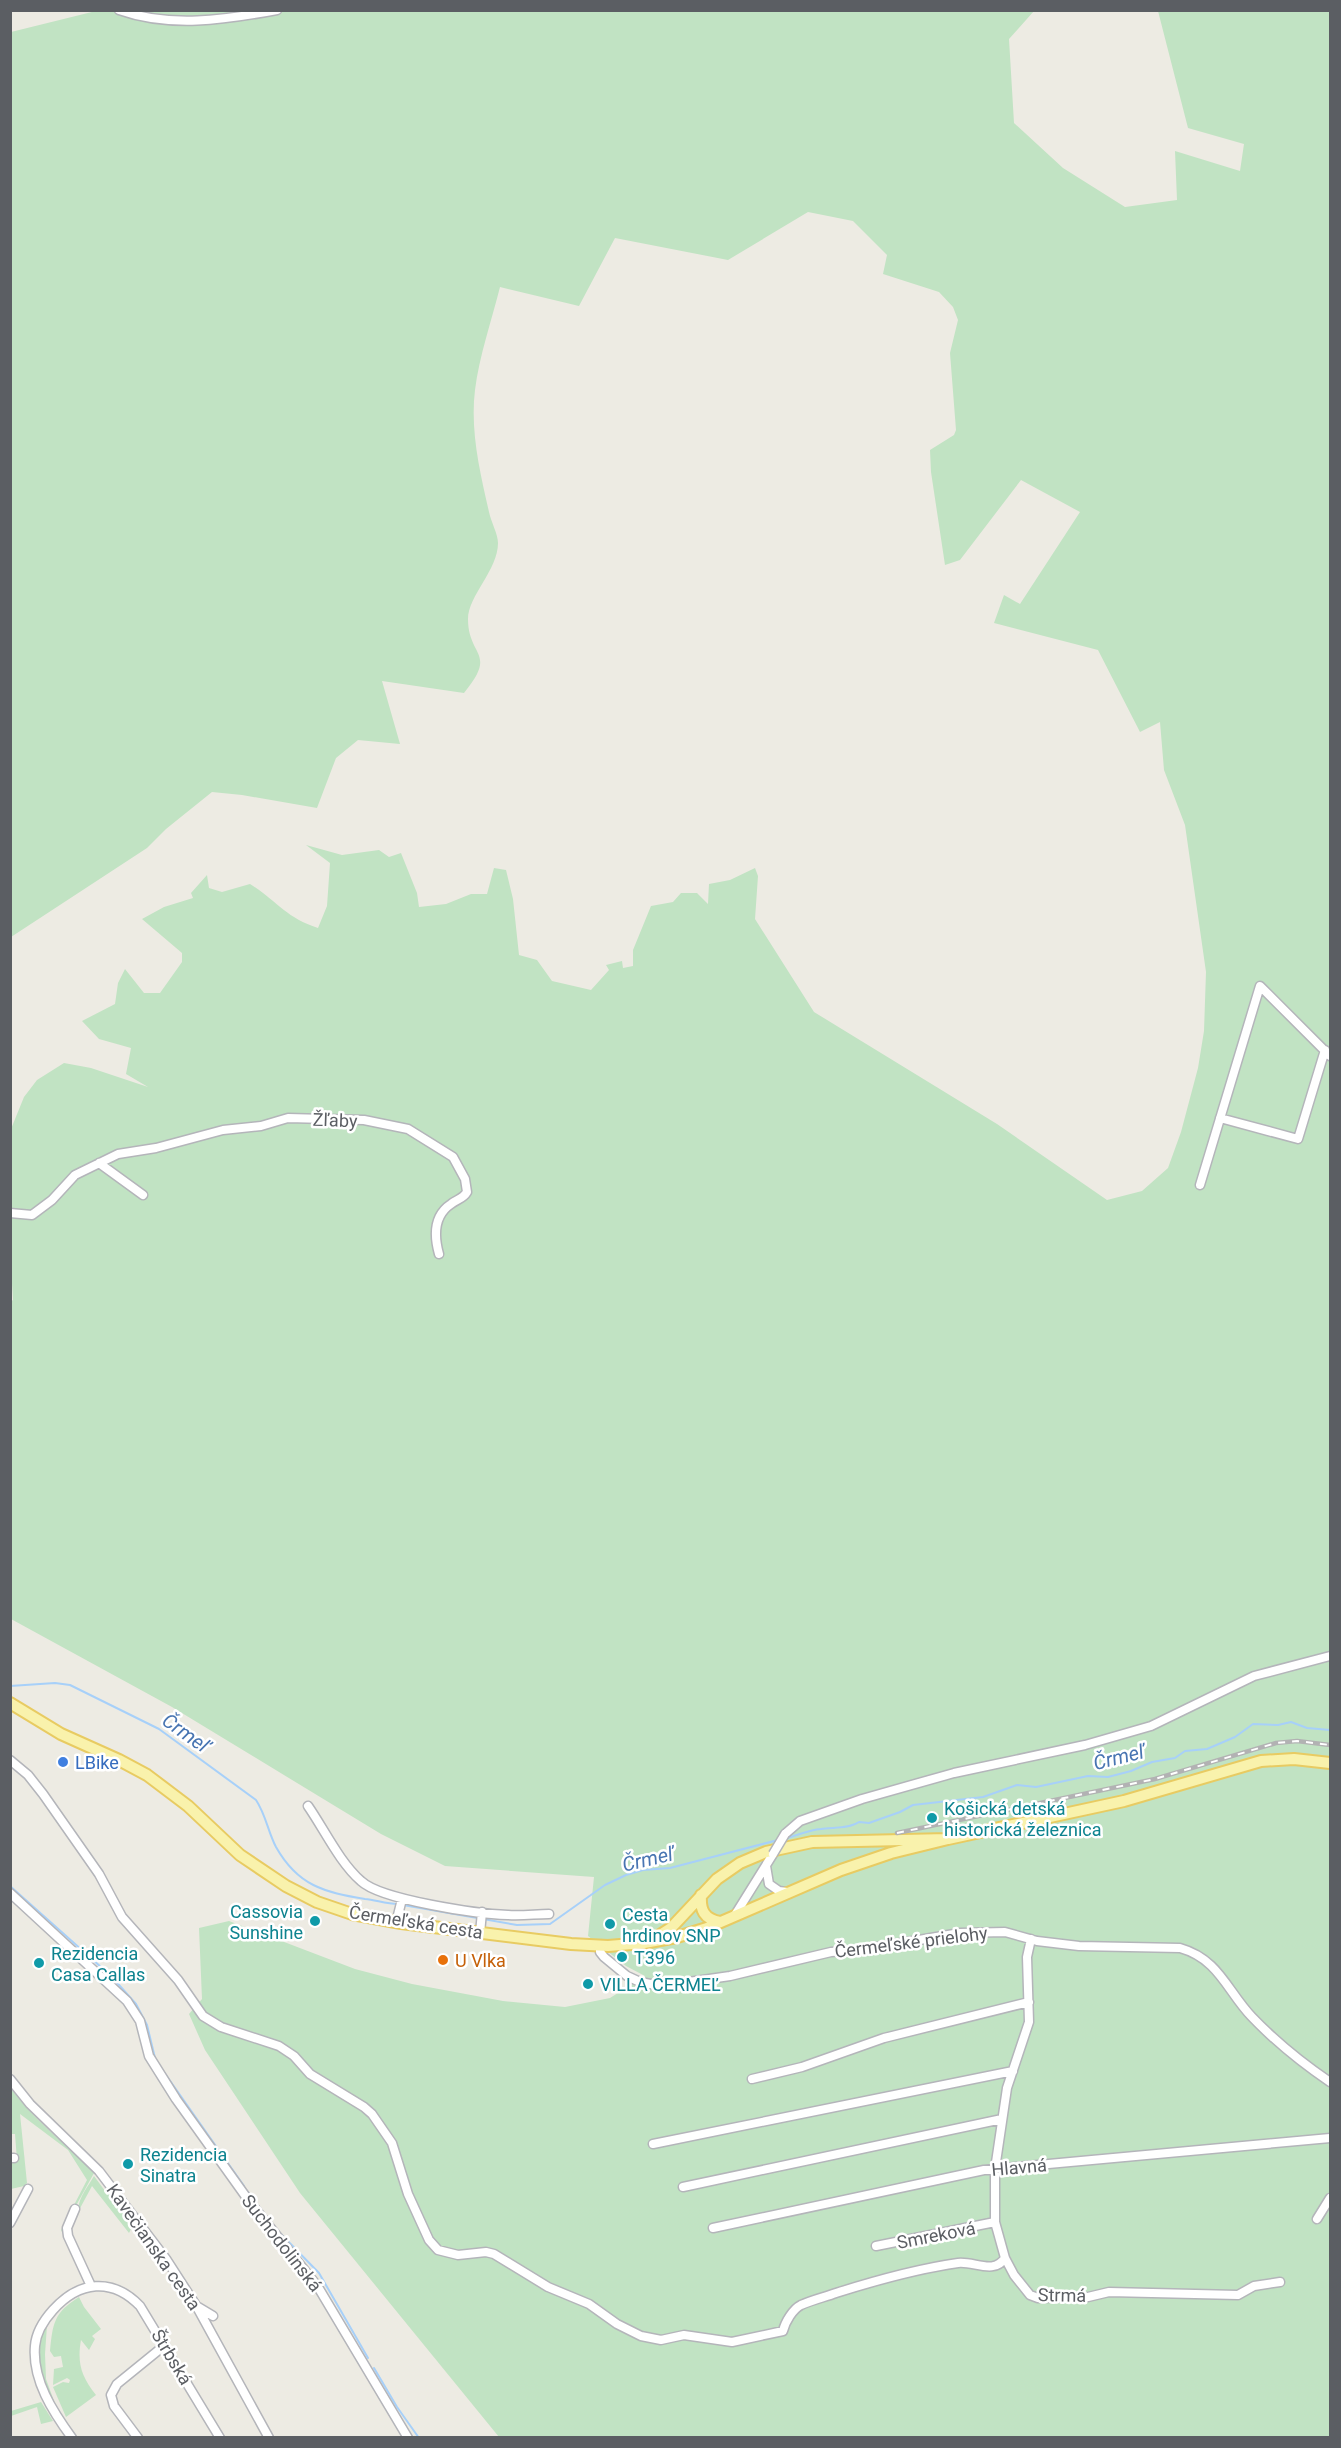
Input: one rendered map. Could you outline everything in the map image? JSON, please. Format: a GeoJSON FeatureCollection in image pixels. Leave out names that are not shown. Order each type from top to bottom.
{"type":"FeatureCollection","features":[{"type":"Feature","properties":{"kind":"main road","name":"Čermeľská cesta"},"geometry":{"type":"LineString","coordinates":[[10,1703],[47,1727],[126,1763],[154,1780],[188,1806],[240,1855],[286,1886],[317,1902],[396,1923],[482,1921],[600,1947],[644,1943],[688,1934],[841,1870],[891,1853],[948,1839]]}},
{"type":"Feature","properties":{"kind":"main road"},"geometry":{"type":"LineString","coordinates":[[644,1943],[671,1928],[717,1879],[731,1869],[766,1852],[812,1842],[898,1842],[948,1839],[1124,1801],[1261,1761],[1294,1759],[1330,1763]]}},
{"type":"Feature","properties":{"kind":"main road"},"geometry":{"type":"LineString","coordinates":[[891,1853],[898,1848],[898,1842]]}},
{"type":"Feature","properties":{"kind":"main road"},"geometry":{"type":"LineString","coordinates":[[701,1895],[701,1908],[704,1914],[720,1922]]}},
{"type":"Feature","properties":{"kind":"street"},"geometry":{"type":"LineString","coordinates":[[119,10],[142,18],[203,21],[277,10]]}},
{"type":"Feature","properties":{"kind":"street"},"geometry":{"type":"LineString","coordinates":[[1200,1185],[1220,1118],[1260,986],[1328,1053],[1298,1139],[1220,1118]]}},
{"type":"Feature","properties":{"kind":"street","name":"Žľaby"},"geometry":{"type":"LineString","coordinates":[[10,1213],[32,1215],[52,1200],[75,1175],[118,1154],[156,1148],[223,1130],[261,1126],[288,1118],[364,1120],[408,1129],[453,1157],[465,1179],[467,1188],[465,1195],[448,1206],[437,1225],[434,1239],[439,1254]]}},
{"type":"Feature","properties":{"kind":"street"},"geometry":{"type":"LineString","coordinates":[[99,1162],[143,1195]]}},
{"type":"Feature","properties":{"kind":"street"},"geometry":{"type":"LineString","coordinates":[[735,1915],[785,1834],[800,1821],[862,1799],[954,1773],[1085,1745],[1151,1726],[1254,1676],[1330,1656]]}},
{"type":"Feature","properties":{"kind":"street"},"geometry":{"type":"LineString","coordinates":[[10,1760],[28,1775],[43,1794],[99,1874],[129,1927],[171,1971],[203,2016],[221,2027],[279,2046],[294,2056],[310,2074],[372,2114],[392,2143],[408,2194],[429,2240],[438,2250],[458,2255],[486,2252],[494,2254],[548,2287],[589,2304],[617,2324],[641,2336],[661,2340],[684,2335],[732,2342],[783,2331],[784,2324],[799,2306],[864,2284],[918,2269],[966,2262],[991,2267],[1000,2264],[1005,2258]]}},
{"type":"Feature","properties":{"kind":"street"},"geometry":{"type":"LineString","coordinates":[[308,1806],[360,1881],[401,1904],[482,1921],[506,1915],[549,1914]]}},
{"type":"Feature","properties":{"kind":"street"},"geometry":{"type":"LineString","coordinates":[[766,1866],[769,1884],[778,1891],[787,1892]]}},
{"type":"Feature","properties":{"kind":"street","name":"Suchodolinská"},"geometry":{"type":"LineString","coordinates":[[10,1893],[127,2001],[140,2021],[149,2056],[170,2090],[242,2192],[318,2287],[408,2438]]}},
{"type":"Feature","properties":{"kind":"street"},"geometry":{"type":"LineString","coordinates":[[396,1923],[401,1904]]}},
{"type":"Feature","properties":{"kind":"street","name":"Čermeľské prielohy"},"geometry":{"type":"LineString","coordinates":[[600,1947],[600,1952],[604,1957],[627,1976],[640,1982],[661,1986],[738,1975],[831,1952],[860,1950],[960,1933],[1005,1932],[1031,1939],[1079,1946],[1170,1947],[1189,1951],[1218,1972],[1251,2016],[1285,2049],[1330,2082]]}},
{"type":"Feature","properties":{"kind":"street","name":"Strmá"},"geometry":{"type":"LineString","coordinates":[[1031,1939],[1027,1957],[1029,2022],[1007,2088],[995,2169],[995,2222],[1005,2258],[1014,2275],[1030,2295],[1038,2298],[1088,2297],[1109,2292],[1238,2295],[1254,2286],[1280,2282]]}},
{"type":"Feature","properties":{"kind":"street"},"geometry":{"type":"LineString","coordinates":[[752,2079],[802,2067],[884,2038],[1029,2002]]}},
{"type":"Feature","properties":{"kind":"street"},"geometry":{"type":"LineString","coordinates":[[653,2144],[1013,2071]]}},
{"type":"Feature","properties":{"kind":"street","name":"Kavečianska cesta"},"geometry":{"type":"LineString","coordinates":[[10,2079],[30,2104],[99,2170],[166,2259],[197,2307],[269,2438]]}},
{"type":"Feature","properties":{"kind":"street"},"geometry":{"type":"LineString","coordinates":[[683,2187],[1002,2119]]}},
{"type":"Feature","properties":{"kind":"street","name":"Hlavná"},"geometry":{"type":"LineString","coordinates":[[713,2228],[995,2169],[1330,2138]]}},
{"type":"Feature","properties":{"kind":"street"},"geometry":{"type":"LineString","coordinates":[[10,2223],[28,2189]]}},
{"type":"Feature","properties":{"kind":"street"},"geometry":{"type":"LineString","coordinates":[[1317,2219],[1330,2198]]}},
{"type":"Feature","properties":{"kind":"street"},"geometry":{"type":"LineString","coordinates":[[72,2438],[47,2399],[36,2366],[35,2346],[42,2325],[59,2303],[78,2290],[91,2286],[68,2236],[67,2228],[75,2209]]}},
{"type":"Feature","properties":{"kind":"street","name":"Smreková"},"geometry":{"type":"LineString","coordinates":[[876,2246],[995,2222]]}},
{"type":"Feature","properties":{"kind":"street","name":"Štrbská"},"geometry":{"type":"LineString","coordinates":[[91,2286],[112,2288],[130,2296],[140,2306],[220,2438]]}},
{"type":"Feature","properties":{"kind":"street"},"geometry":{"type":"LineString","coordinates":[[197,2307],[213,2316]]}},
{"type":"Feature","properties":{"kind":"street"},"geometry":{"type":"LineString","coordinates":[[138,2438],[114,2406],[111,2395],[117,2384],[165,2345]]}},
{"type":"Feature","properties":{"kind":"green space"},"geometry":{"type":"Polygon","coordinates":[[[100,10],[1034,11],[1009,39],[1014,123],[1063,168],[1125,207],[1177,200],[1175,151],[1240,171],[1244,144],[1188,128],[1158,11],[1330,11],[1330,2437],[499,2437],[300,2193],[205,2050],[189,2014],[202,1999],[199,1928],[229,1921],[355,1969],[412,1984],[503,2001],[565,2007],[610,1998],[645,1976],[626,1966],[588,1936],[594,1877],[445,1866],[381,1834],[172,1707],[11,1619],[10,1302],[13,1300],[10,1251],[11,1129],[24,1097],[37,1080],[64,1063],[91,1068],[148,1087],[126,1074],[131,1048],[99,1039],[82,1021],[115,1004],[118,983],[125,969],[144,993],[160,993],[182,962],[182,953],[142,919],[164,907],[193,898],[191,893],[207,875],[209,888],[222,892],[250,884],[290,914],[318,928],[327,906],[330,863],[306,845],[342,855],[379,850],[389,857],[401,853],[417,893],[419,907],[446,904],[471,894],[487,894],[494,868],[506,870],[513,899],[519,955],[537,960],[552,981],[591,990],[609,970],[606,965],[622,961],[623,968],[633,966],[633,950],[651,906],[673,902],[681,893],[697,893],[708,904],[709,884],[730,880],[755,868],[758,876],[755,919],[814,1012],[997,1124],[1107,1200],[1142,1191],[1168,1168],[1181,1132],[1198,1068],[1204,1031],[1206,972],[1185,825],[1164,770],[1160,722],[1140,732],[1098,650],[994,623],[1004,595],[1020,604],[1080,512],[1021,480],[960,560],[945,565],[931,472],[930,450],[954,435],[956,430],[950,353],[958,320],[953,307],[939,292],[883,274],[887,255],[853,221],[808,212],[728,260],[615,238],[579,306],[500,287],[479,364],[474,405],[479,467],[498,543],[493,563],[469,610],[469,631],[480,662],[474,680],[464,693],[382,681],[400,744],[358,740],[336,758],[317,808],[212,792],[166,829],[147,848],[11,937],[11,32],[100,10]]]}},
{"type":"Feature","properties":{"kind":"green space"},"geometry":{"type":"Polygon","coordinates":[[[10,2087],[29,2110],[94,2173],[67,2222],[87,2279],[61,2230],[87,2180],[68,2150],[20,2114],[27,2183],[11,2189],[11,2163],[17,2160],[15,2134],[11,2134],[10,2087]]]}},
{"type":"Feature","properties":{"kind":"green space"},"geometry":{"type":"Polygon","coordinates":[[[94,2176],[156,2255],[132,2227],[129,2233],[92,2186],[78,2211],[82,2196],[94,2176]]]}},
{"type":"Feature","properties":{"kind":"green space"},"geometry":{"type":"Polygon","coordinates":[[[79,2297],[101,2329],[92,2336],[95,2339],[89,2350],[81,2340],[80,2348],[81,2369],[96,2395],[66,2417],[53,2387],[63,2382],[69,2383],[70,2380],[67,2378],[53,2385],[54,2369],[63,2367],[61,2356],[54,2357],[50,2351],[51,2341],[56,2319],[64,2308],[79,2297]]]}},
{"type":"Feature","properties":{"kind":"green space"},"geometry":{"type":"Polygon","coordinates":[[[45,2325],[47,2325],[46,2379],[58,2412],[47,2390],[39,2360],[39,2349],[45,2325]]]}},
{"type":"Feature","properties":{"kind":"green space"},"geometry":{"type":"Polygon","coordinates":[[[41,2402],[53,2421],[41,2424],[37,2407],[11,2416],[11,2411],[41,2402]]]}},
{"type":"Feature","properties":{"kind":"waterway","name":"Črmeľ"},"geometry":{"type":"LineString","coordinates":[[10,1686],[55,1683],[70,1685],[159,1729],[256,1800],[276,1847],[293,1871],[303,1879],[325,1890],[398,1904]]}},
{"type":"Feature","properties":{"kind":"waterway","name":"Črmeľ"},"geometry":{"type":"LineString","coordinates":[[787,1838],[808,1831],[845,1827],[859,1822],[869,1823],[913,1805],[983,1797],[1017,1785],[1036,1787],[1088,1776],[1108,1777],[1152,1762],[1175,1758],[1185,1751],[1207,1749],[1235,1737],[1253,1724],[1278,1725],[1291,1722],[1307,1728],[1330,1730]]}},
{"type":"Feature","properties":{"kind":"waterway","name":"Črmeľ"},"geometry":{"type":"LineString","coordinates":[[403,1905],[517,1925],[550,1924],[605,1885],[626,1875],[643,1870],[670,1868],[778,1840]]}},
{"type":"Feature","properties":{"kind":"waterway"},"geometry":{"type":"LineString","coordinates":[[10,1886],[111,1976],[136,2004],[147,2025],[155,2058]]}},
{"type":"Feature","properties":{"kind":"waterway"},"geometry":{"type":"LineString","coordinates":[[161,2068],[244,2186]]}},
{"type":"Feature","properties":{"kind":"waterway"},"geometry":{"type":"LineString","coordinates":[[248,2192],[256,2204]]}},
{"type":"Feature","properties":{"kind":"waterway"},"geometry":{"type":"LineString","coordinates":[[276,2229],[319,2273],[368,2358]]}},
{"type":"Feature","properties":{"kind":"waterway"},"geometry":{"type":"LineString","coordinates":[[374,2368],[419,2438]]}},
{"type":"Feature","properties":{"kind":"railway"},"geometry":{"type":"LineString","coordinates":[[897,1833],[1155,1779],[1276,1743],[1297,1741],[1330,1745]]}},
{"type":"Feature","properties":{"kind":"place","name":"LBike"},"geometry":{"type":"Point","coordinates":[63,1762]}},
{"type":"Feature","properties":{"kind":"place","name":"Košická detská historická železnica"},"geometry":{"type":"Point","coordinates":[932,1818]}},
{"type":"Feature","properties":{"kind":"place","name":"Cassovia Sunshine"},"geometry":{"type":"Point","coordinates":[315,1921]}},
{"type":"Feature","properties":{"kind":"place","name":"Cesta hrdinov SNP"},"geometry":{"type":"Point","coordinates":[610,1924]}},
{"type":"Feature","properties":{"kind":"place","name":"T396"},"geometry":{"type":"Point","coordinates":[622,1957]}},
{"type":"Feature","properties":{"kind":"place","name":"U Vlka"},"geometry":{"type":"Point","coordinates":[443,1960]}},
{"type":"Feature","properties":{"kind":"place","name":"Rezidencia Casa Callas"},"geometry":{"type":"Point","coordinates":[39,1963]}},
{"type":"Feature","properties":{"kind":"place","name":"VILLA ČERMEĽ"},"geometry":{"type":"Point","coordinates":[588,1984]}},
{"type":"Feature","properties":{"kind":"place","name":"Rezidencia Sinatra"},"geometry":{"type":"Point","coordinates":[128,2164]}}]}
